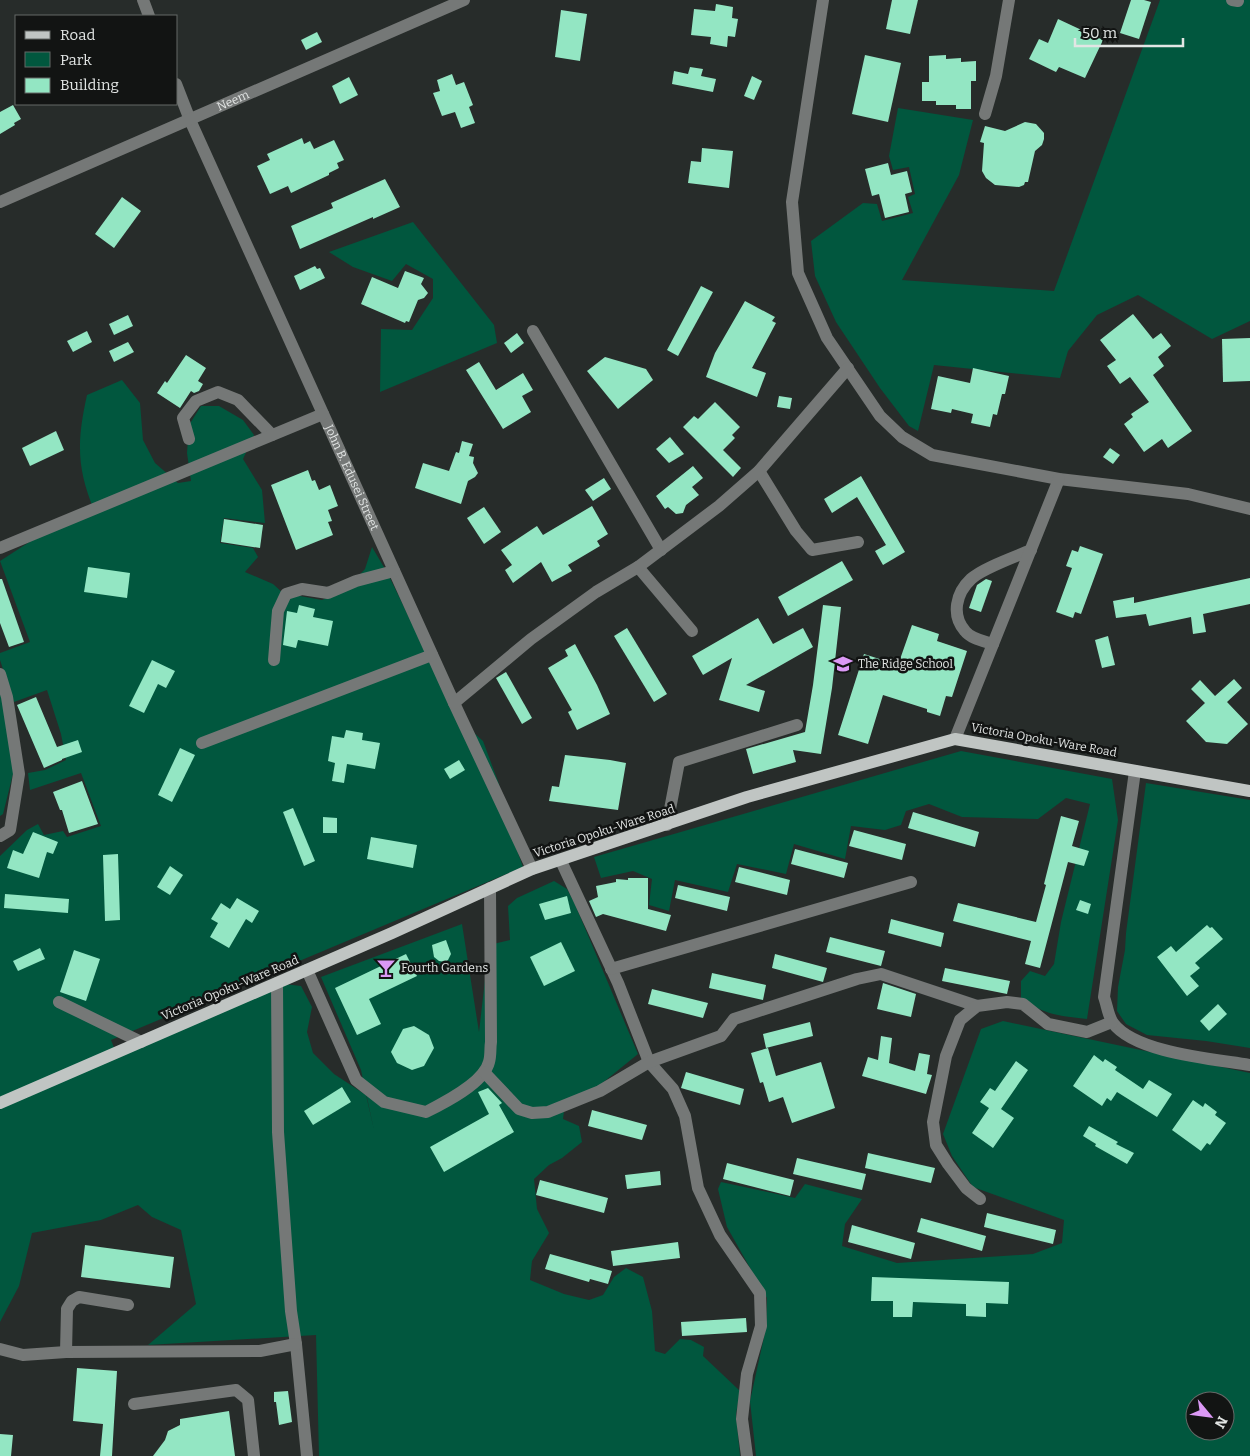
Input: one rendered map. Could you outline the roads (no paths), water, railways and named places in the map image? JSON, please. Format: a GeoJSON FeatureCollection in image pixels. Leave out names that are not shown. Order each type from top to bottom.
{"type":"FeatureCollection","features":[{"type":"Feature","properties":{"kind":"main road","name":"Victoria Opoku-Ware Road"},"geometry":{"type":"LineString","coordinates":[[0,1103],[307,970],[532,869],[747,798],[955,738],[1250,791]]}},
{"type":"Feature","properties":{"kind":"street"},"geometry":{"type":"LineString","coordinates":[[143,0],[150,15]]}},
{"type":"Feature","properties":{"kind":"street","name":"Neem"},"geometry":{"type":"LineString","coordinates":[[0,202],[464,0]]}},
{"type":"Feature","properties":{"kind":"street"},"geometry":{"type":"LineString","coordinates":[[823,0],[792,202],[798,273],[827,338],[880,416],[902,437],[932,455],[1059,479],[1188,494],[1250,508]]}},
{"type":"Feature","properties":{"kind":"street"},"geometry":{"type":"LineString","coordinates":[[985,114],[996,76],[1009,0]]}},
{"type":"Feature","properties":{"kind":"street","name":"John B. Edusei Street"},"geometry":{"type":"LineString","coordinates":[[178,89],[190,120],[432,655],[532,869]]}},
{"type":"Feature","properties":{"kind":"street"},"geometry":{"type":"LineString","coordinates":[[533,331],[662,550]]}},
{"type":"Feature","properties":{"kind":"street"},"geometry":{"type":"LineString","coordinates":[[454,703],[553,623],[596,592],[638,567],[719,506],[759,471],[848,368]]}},
{"type":"Feature","properties":{"kind":"street"},"geometry":{"type":"LineString","coordinates":[[189,439],[183,418],[196,401],[218,392],[238,400],[272,435]]}},
{"type":"Feature","properties":{"kind":"street"},"geometry":{"type":"LineString","coordinates":[[2,550],[323,414]]}},
{"type":"Feature","properties":{"kind":"street"},"geometry":{"type":"LineString","coordinates":[[759,471],[796,531],[812,550],[858,542]]}},
{"type":"Feature","properties":{"kind":"street"},"geometry":{"type":"LineString","coordinates":[[955,738],[1059,479]]}},
{"type":"Feature","properties":{"kind":"street"},"geometry":{"type":"LineString","coordinates":[[993,644],[977,639],[965,632],[957,617],[956,606],[962,591],[972,578],[1031,550]]}},
{"type":"Feature","properties":{"kind":"street"},"geometry":{"type":"LineString","coordinates":[[638,567],[692,631]]}},
{"type":"Feature","properties":{"kind":"street"},"geometry":{"type":"LineString","coordinates":[[274,660],[278,611],[286,594],[302,589],[328,593],[356,581],[394,571]]}},
{"type":"Feature","properties":{"kind":"street"},"geometry":{"type":"LineString","coordinates":[[202,743],[432,655]]}},
{"type":"Feature","properties":{"kind":"street"},"geometry":{"type":"LineString","coordinates":[[0,674],[7,697],[19,774],[10,830],[0,836]]}},
{"type":"Feature","properties":{"kind":"street"},"geometry":{"type":"LineString","coordinates":[[667,825],[679,762],[797,725]]}},
{"type":"Feature","properties":{"kind":"street"},"geometry":{"type":"LineString","coordinates":[[1135,771],[1104,997],[1112,1022],[1127,1035],[1147,1045],[1184,1054],[1250,1065]]}},
{"type":"Feature","properties":{"kind":"street"},"geometry":{"type":"LineString","coordinates":[[561,861],[611,969],[649,1062],[673,1089],[685,1116],[698,1188],[720,1235],[760,1293],[761,1326],[748,1374],[742,1420],[747,1456]]}},
{"type":"Feature","properties":{"kind":"street"},"geometry":{"type":"LineString","coordinates":[[611,969],[911,882]]}},
{"type":"Feature","properties":{"kind":"street"},"geometry":{"type":"LineString","coordinates":[[307,970],[356,1080],[384,1102],[426,1112],[456,1096],[484,1072],[489,1062],[491,1042],[490,888]]}},
{"type":"Feature","properties":{"kind":"street"},"geometry":{"type":"LineString","coordinates":[[484,1072],[519,1109],[532,1113],[548,1112],[600,1091],[649,1062],[721,1036],[734,1019],[857,979],[882,974],[977,1006],[1007,1002],[1023,1004],[1048,1024],[1087,1032],[1112,1022]]}},
{"type":"Feature","properties":{"kind":"street"},"geometry":{"type":"LineString","coordinates":[[277,983],[278,1132],[292,1311],[307,1456]]}},
{"type":"Feature","properties":{"kind":"street"},"geometry":{"type":"LineString","coordinates":[[59,1002],[141,1042]]}},
{"type":"Feature","properties":{"kind":"street"},"geometry":{"type":"LineString","coordinates":[[977,1006],[960,1020],[946,1056],[933,1122],[936,1145],[966,1188],[980,1200]]}},
{"type":"Feature","properties":{"kind":"street"},"geometry":{"type":"LineString","coordinates":[[66,1352],[67,1309],[72,1301],[79,1297],[128,1305]]}},
{"type":"Feature","properties":{"kind":"street"},"geometry":{"type":"LineString","coordinates":[[0,1349],[23,1355],[66,1352],[260,1351],[296,1344]]}},
{"type":"Feature","properties":{"kind":"street"},"geometry":{"type":"LineString","coordinates":[[134,1404],[236,1390],[248,1400],[254,1456]]}},
{"type":"Feature","properties":{"kind":"place","name":"The Ridge School"},"geometry":{"type":"Point","coordinates":[843,664]}},
{"type":"Feature","properties":{"kind":"place","name":"Fourth Gardens"},"geometry":{"type":"Point","coordinates":[386,968]}}]}
